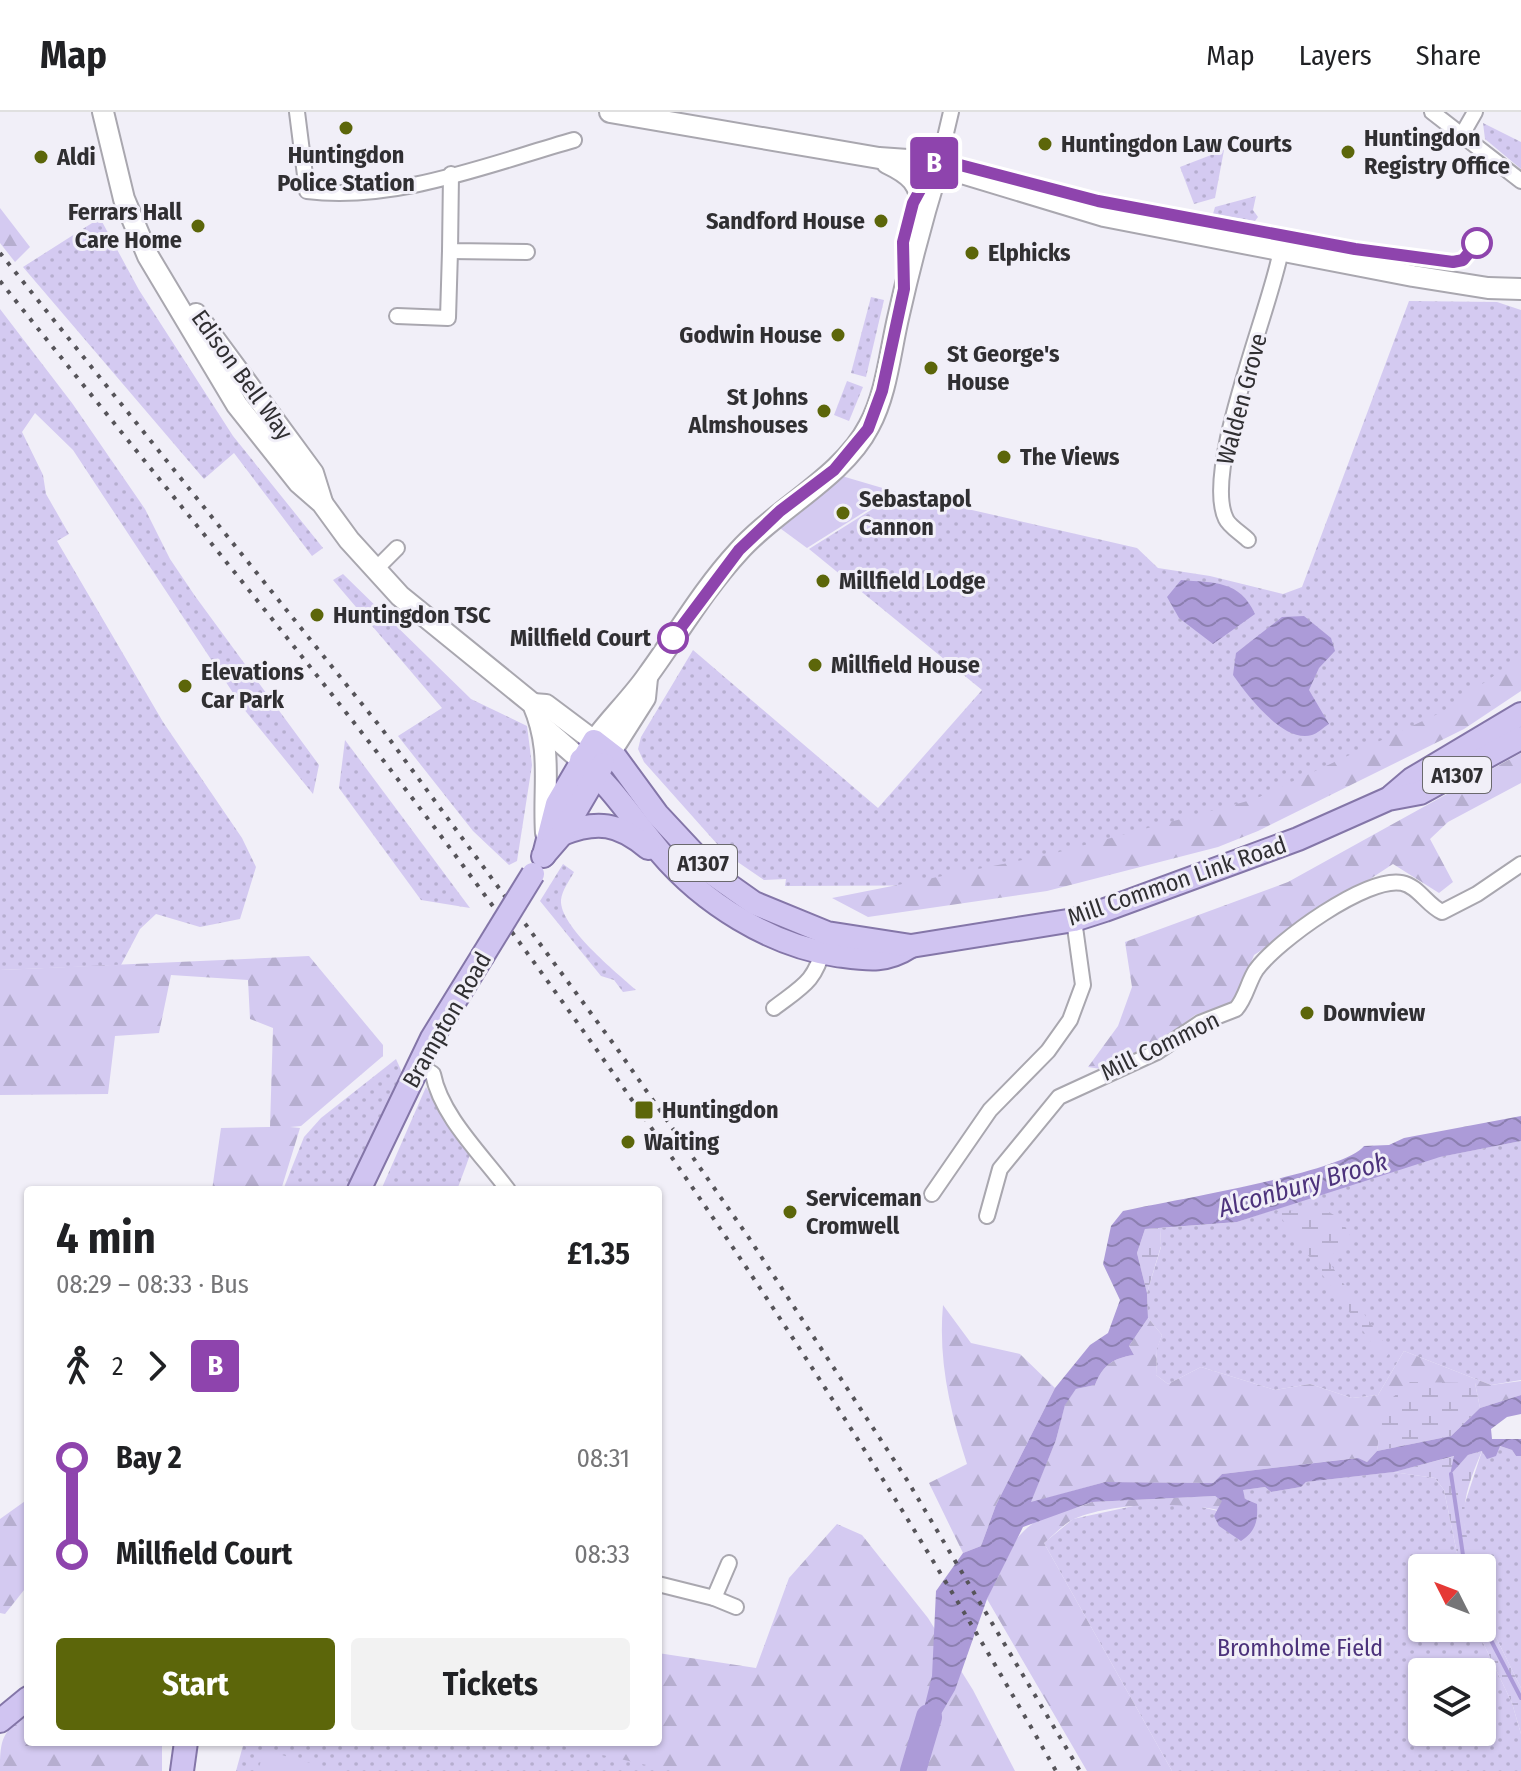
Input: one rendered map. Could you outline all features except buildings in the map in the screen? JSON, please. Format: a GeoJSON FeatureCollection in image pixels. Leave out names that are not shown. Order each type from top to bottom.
{"type":"FeatureCollection","features":[{"type":"Feature","properties":{"kind":"main road","name":"Edison Bell Way"},"geometry":{"type":"LineString","coordinates":[[103,112],[124,199],[148,256],[162,284],[253,425],[299,483],[322,503],[375,570],[400,596],[533,704],[542,726]]}},
{"type":"Feature","properties":{"kind":"main road"},"geometry":{"type":"LineString","coordinates":[[610,112],[936,166],[1104,216],[1475,286],[1521,289]]}},
{"type":"Feature","properties":{"kind":"main road"},"geometry":{"type":"LineString","coordinates":[[879,158],[911,175],[919,188],[922,222]]}},
{"type":"Feature","properties":{"kind":"main road","name":"Brampton Road"},"geometry":{"type":"LineString","coordinates":[[361,1186],[419,1065],[546,850],[557,804],[595,757],[621,704],[647,678],[711,582],[739,550],[780,511],[834,470],[858,445],[876,411],[936,166]]}},
{"type":"Feature","properties":{"kind":"main road","name":"Edison Bell Way"},"geometry":{"type":"LineString","coordinates":[[148,256],[175,280],[201,322],[313,473],[322,503]]}},
{"type":"Feature","properties":{"kind":"main road","name":"Edison Bell Way"},"geometry":{"type":"LineString","coordinates":[[533,704],[546,705],[595,757]]}},
{"type":"Feature","properties":{"kind":"main road","name":"Mill Common Link Road"},"geometry":{"type":"LineString","coordinates":[[1388,799],[1412,779],[1521,714]]}},
{"type":"Feature","properties":{"kind":"main road"},"geometry":{"type":"LineString","coordinates":[[542,726],[548,758],[544,804],[546,850]]}},
{"type":"Feature","properties":{"kind":"main road","name":"Mill Common Link Road"},"geometry":{"type":"LineString","coordinates":[[542,726],[595,757],[657,814],[713,874],[754,903],[794,923],[824,943]]}},
{"type":"Feature","properties":{"kind":"main road","name":"Mill Common Link Road"},"geometry":{"type":"LineString","coordinates":[[595,757],[661,853],[687,881],[722,907],[766,932],[892,959],[911,946],[1074,920],[1220,869],[1388,799],[1420,793],[1521,738]]}},
{"type":"Feature","properties":{"kind":"main road","name":"A1307"},"geometry":{"type":"LineString","coordinates":[[546,850],[603,823],[661,853]]}},
{"type":"Feature","properties":{"kind":"main road"},"geometry":{"type":"LineString","coordinates":[[0,1721],[24,1701]]}},
{"type":"Feature","properties":{"kind":"main road"},"geometry":{"type":"LineString","coordinates":[[178,1746],[181,1771]]}},
{"type":"Feature","properties":{"kind":"main road"},"geometry":{"type":"LineString","coordinates":[[181,1771],[185,1746]]}},
{"type":"Feature","properties":{"kind":"street"},"geometry":{"type":"LineString","coordinates":[[297,112],[307,191],[339,195],[369,193],[451,174],[574,140]]}},
{"type":"Feature","properties":{"kind":"street"},"geometry":{"type":"LineString","coordinates":[[936,166],[951,112]]}},
{"type":"Feature","properties":{"kind":"street"},"geometry":{"type":"LineString","coordinates":[[1432,112],[1521,181]]}},
{"type":"Feature","properties":{"kind":"street"},"geometry":{"type":"LineString","coordinates":[[1463,133],[1475,112]]}},
{"type":"Feature","properties":{"kind":"street"},"geometry":{"type":"LineString","coordinates":[[397,316],[448,318],[451,174]]}},
{"type":"Feature","properties":{"kind":"street","name":"Walden Grove"},"geometry":{"type":"LineString","coordinates":[[1248,540],[1226,519],[1221,481],[1229,432],[1281,250]]}},
{"type":"Feature","properties":{"kind":"street"},"geometry":{"type":"LineString","coordinates":[[450,251],[527,252]]}},
{"type":"Feature","properties":{"kind":"street"},"geometry":{"type":"LineString","coordinates":[[253,425],[273,419]]}},
{"type":"Feature","properties":{"kind":"street"},"geometry":{"type":"LineString","coordinates":[[375,570],[397,548]]}},
{"type":"Feature","properties":{"kind":"street","name":"Mill Common"},"geometry":{"type":"LineString","coordinates":[[987,1216],[1000,1169],[1059,1097],[1157,1052],[1200,1023],[1236,1009],[1254,973],[1267,957],[1358,892],[1380,882],[1406,883],[1442,912],[1521,864]]}},
{"type":"Feature","properties":{"kind":"street"},"geometry":{"type":"LineString","coordinates":[[932,1194],[990,1110],[1048,1051],[1070,1020],[1083,985],[1074,920]]}},
{"type":"Feature","properties":{"kind":"street"},"geometry":{"type":"LineString","coordinates":[[774,1008],[812,979],[819,968],[824,943]]}},
{"type":"Feature","properties":{"kind":"street"},"geometry":{"type":"LineString","coordinates":[[419,1065],[433,1074],[436,1088],[448,1110],[505,1186]]}},
{"type":"Feature","properties":{"kind":"street"},"geometry":{"type":"LineString","coordinates":[[714,1598],[729,1563]]}},
{"type":"Feature","properties":{"kind":"street"},"geometry":{"type":"LineString","coordinates":[[662,1585],[736,1607]]}},
{"type":"Feature","properties":{"kind":"green space"},"geometry":{"type":"Polygon","coordinates":[[[1483,123],[1521,142],[1521,169],[1485,139],[1483,123]]]}},
{"type":"Feature","properties":{"kind":"green space"},"geometry":{"type":"Polygon","coordinates":[[[1224,150],[1215,198],[1194,204],[1180,167],[1224,150]]]}},
{"type":"Feature","properties":{"kind":"green space"},"geometry":{"type":"Polygon","coordinates":[[[1256,196],[1253,210],[1258,217],[1255,221],[1213,214],[1215,207],[1256,196]]]}},
{"type":"Feature","properties":{"kind":"green space"},"geometry":{"type":"Polygon","coordinates":[[[0,208],[30,247],[15,262],[0,243],[0,208]]]}},
{"type":"Feature","properties":{"kind":"green space"},"geometry":{"type":"Polygon","coordinates":[[[100,218],[139,290],[233,436],[323,548],[312,556],[234,453],[204,479],[23,267],[100,218]]]}},
{"type":"Feature","properties":{"kind":"green space"},"geometry":{"type":"Polygon","coordinates":[[[871,297],[884,300],[866,377],[851,373],[871,297]]]}},
{"type":"Feature","properties":{"kind":"green space"},"geometry":{"type":"Polygon","coordinates":[[[1409,301],[1497,302],[1521,310],[1521,685],[1462,725],[1020,885],[785,886],[786,879],[764,880],[726,854],[644,762],[638,749],[641,737],[693,650],[878,808],[982,690],[809,549],[898,493],[1137,548],[1158,568],[1210,576],[1283,594],[1302,587],[1409,301]]]}},
{"type":"Feature","properties":{"kind":"green space"},"geometry":{"type":"Polygon","coordinates":[[[0,309],[72,403],[145,509],[170,559],[195,596],[319,765],[313,794],[243,708],[73,450],[35,413],[22,432],[43,475],[46,494],[69,534],[57,541],[163,722],[242,838],[256,867],[240,919],[200,927],[156,914],[140,929],[121,965],[0,970],[0,309]]]}},
{"type":"Feature","properties":{"kind":"green space"},"geometry":{"type":"Polygon","coordinates":[[[847,381],[863,387],[849,421],[834,415],[847,381]]]}},
{"type":"Feature","properties":{"kind":"green space"},"geometry":{"type":"Polygon","coordinates":[[[835,474],[896,492],[807,548],[773,523],[835,474]]]}},
{"type":"Feature","properties":{"kind":"green space"},"geometry":{"type":"Polygon","coordinates":[[[343,574],[471,699],[527,726],[532,765],[517,861],[509,865],[473,831],[398,736],[442,708],[333,580],[343,574]]]}},
{"type":"Feature","properties":{"kind":"green space"},"geometry":{"type":"Polygon","coordinates":[[[1521,657],[1521,691],[1464,729],[1258,831],[1218,847],[1047,891],[868,917],[832,898],[1048,855],[1255,799],[1442,712],[1521,657]]]}},
{"type":"Feature","properties":{"kind":"green space"},"geometry":{"type":"Polygon","coordinates":[[[345,740],[470,908],[421,900],[339,788],[345,740]]]}},
{"type":"Feature","properties":{"kind":"green space"},"geometry":{"type":"Polygon","coordinates":[[[1521,753],[1521,783],[1448,822],[1430,839],[1453,882],[1439,893],[1393,864],[1254,955],[1235,1002],[1195,1015],[1158,1043],[1108,1070],[1088,1067],[1118,1026],[1132,987],[1125,942],[1288,882],[1521,753]]]}},
{"type":"Feature","properties":{"kind":"green space"},"geometry":{"type":"Polygon","coordinates":[[[563,864],[574,872],[561,900],[569,923],[603,961],[636,990],[623,992],[614,980],[601,976],[540,901],[563,864]]]}},
{"type":"Feature","properties":{"kind":"green space"},"geometry":{"type":"Polygon","coordinates":[[[309,956],[383,1045],[383,1056],[301,1126],[290,1127],[300,1128],[282,1186],[213,1186],[221,1128],[270,1127],[273,1028],[250,1019],[248,980],[171,975],[159,1033],[115,1036],[108,1094],[0,1095],[0,970],[309,956]]]}},
{"type":"Feature","properties":{"kind":"green space"},"geometry":{"type":"Polygon","coordinates":[[[396,1059],[404,1077],[350,1186],[285,1186],[304,1137],[321,1118],[396,1059]]]}},
{"type":"Feature","properties":{"kind":"green space"},"geometry":{"type":"Polygon","coordinates":[[[426,1087],[470,1155],[458,1186],[383,1186],[426,1087]]]}},
{"type":"Feature","properties":{"kind":"green space"},"geometry":{"type":"Polygon","coordinates":[[[1521,1141],[1521,1380],[1491,1385],[1404,1351],[1378,1395],[1352,1398],[1310,1384],[1275,1390],[1201,1367],[1168,1384],[1156,1375],[1157,1348],[1162,1335],[1148,1318],[1147,1293],[1161,1247],[1160,1228],[1237,1222],[1419,1161],[1521,1141]]]}},
{"type":"Feature","properties":{"kind":"green space"},"geometry":{"type":"Polygon","coordinates":[[[1320,1207],[1341,1219],[1352,1239],[1327,1259],[1390,1352],[1384,1360],[1277,1212],[1320,1207]]]}},
{"type":"Feature","properties":{"kind":"green space"},"geometry":{"type":"Polygon","coordinates":[[[1160,1228],[1161,1246],[1147,1293],[1137,1253],[1145,1229],[1160,1228]]]}},
{"type":"Feature","properties":{"kind":"green space"},"geometry":{"type":"Polygon","coordinates":[[[943,1305],[971,1343],[1020,1354],[1055,1388],[996,1505],[981,1546],[963,1553],[929,1483],[967,1464],[947,1385],[942,1346],[943,1305]]]}},
{"type":"Feature","properties":{"kind":"green space"},"geometry":{"type":"Polygon","coordinates":[[[1148,1318],[1162,1335],[1157,1349],[1156,1375],[1168,1384],[1201,1367],[1275,1390],[1310,1384],[1352,1398],[1378,1395],[1404,1351],[1491,1385],[1521,1381],[1521,1395],[1480,1408],[1475,1383],[1384,1406],[1377,1451],[1367,1462],[1357,1458],[1222,1474],[1213,1483],[1105,1482],[1030,1503],[1056,1440],[1065,1404],[1076,1389],[1095,1385],[1110,1364],[1134,1355],[1129,1346],[1148,1318]]]}},
{"type":"Feature","properties":{"kind":"green space"},"geometry":{"type":"Polygon","coordinates":[[[1410,1382],[1475,1383],[1480,1408],[1451,1436],[1377,1451],[1383,1406],[1410,1382]]]}},
{"type":"Feature","properties":{"kind":"green space"},"geometry":{"type":"Polygon","coordinates":[[[1500,1446],[1521,1456],[1521,1688],[1496,1637],[1496,1554],[1471,1554],[1462,1512],[1482,1451],[1500,1446]]]}},
{"type":"Feature","properties":{"kind":"green space"},"geometry":{"type":"Polygon","coordinates":[[[1482,1451],[1470,1482],[1464,1510],[1473,1554],[1457,1554],[1444,1490],[1435,1478],[1393,1472],[1455,1456],[1451,1473],[1468,1455],[1482,1451]]]}},
{"type":"Feature","properties":{"kind":"green space","name":"Bromholme Field"},"geometry":{"type":"Polygon","coordinates":[[[1393,1472],[1435,1478],[1444,1490],[1457,1554],[1408,1554],[1408,1642],[1483,1642],[1490,1658],[1408,1658],[1408,1746],[1496,1746],[1496,1670],[1512,1703],[1521,1734],[1521,1771],[1172,1771],[1044,1543],[1073,1519],[1138,1505],[1193,1505],[1218,1511],[1245,1499],[1242,1490],[1265,1487],[1271,1492],[1301,1487],[1306,1482],[1393,1472]]]}},
{"type":"Feature","properties":{"kind":"green space"},"geometry":{"type":"Polygon","coordinates":[[[1215,1496],[1223,1501],[1218,1510],[1145,1506],[1089,1514],[1070,1521],[1044,1543],[1172,1771],[1087,1771],[987,1599],[1003,1561],[1026,1529],[1055,1513],[1092,1502],[1215,1496]]]}},
{"type":"Feature","properties":{"kind":"green space"},"geometry":{"type":"Polygon","coordinates":[[[24,1502],[24,1590],[5,1614],[0,1613],[0,1519],[24,1502]]]}},
{"type":"Feature","properties":{"kind":"green space"},"geometry":{"type":"Polygon","coordinates":[[[837,1524],[862,1535],[928,1618],[973,1690],[1015,1771],[673,1771],[563,1746],[662,1746],[662,1654],[756,1668],[789,1578],[837,1524]]]}},
{"type":"Feature","properties":{"kind":"green space"},"geometry":{"type":"Polygon","coordinates":[[[1496,1637],[1521,1688],[1521,1734],[1512,1703],[1496,1670],[1496,1658],[1490,1658],[1483,1642],[1496,1642],[1496,1637]]]}},
{"type":"Feature","properties":{"kind":"green space"},"geometry":{"type":"Polygon","coordinates":[[[24,1715],[24,1746],[162,1746],[162,1771],[0,1771],[4,1737],[24,1715]]]}},
{"type":"Feature","properties":{"kind":"green space"},"geometry":{"type":"Polygon","coordinates":[[[243,1746],[568,1746],[692,1771],[236,1771],[243,1746]]]}},
{"type":"Feature","properties":{"kind":"green space"},"geometry":{"type":"Polygon","coordinates":[[[264,1750],[339,1771],[258,1771],[264,1750]]]}},
{"type":"Feature","properties":{"kind":"water"},"geometry":{"type":"Polygon","coordinates":[[[1181,580],[1215,583],[1234,589],[1249,603],[1255,614],[1213,644],[1179,618],[1167,597],[1181,580]]]}},
{"type":"Feature","properties":{"kind":"water"},"geometry":{"type":"Polygon","coordinates":[[[1304,616],[1331,638],[1335,651],[1319,668],[1309,690],[1329,724],[1314,734],[1301,736],[1267,716],[1233,675],[1236,653],[1282,617],[1304,616]]]}},
{"type":"Feature","properties":{"kind":"water"},"geometry":{"type":"Polygon","coordinates":[[[1521,1116],[1521,1141],[1440,1157],[1237,1222],[1145,1229],[1137,1253],[1147,1293],[1148,1318],[1129,1346],[1134,1355],[1110,1364],[1095,1385],[1076,1389],[1065,1405],[1056,1440],[1031,1502],[1105,1482],[1213,1483],[1222,1474],[1358,1458],[1367,1462],[1377,1451],[1451,1436],[1480,1408],[1521,1395],[1521,1414],[1507,1417],[1491,1429],[1492,1439],[1521,1439],[1521,1456],[1500,1446],[1496,1456],[1487,1459],[1482,1451],[1468,1455],[1450,1475],[1454,1456],[1394,1472],[1306,1482],[1301,1487],[1271,1492],[1265,1487],[1243,1490],[1245,1499],[1257,1504],[1257,1516],[1253,1529],[1241,1541],[1219,1526],[1214,1516],[1222,1501],[1215,1496],[1092,1502],[1023,1527],[987,1599],[955,1690],[909,1769],[932,1676],[936,1591],[963,1553],[981,1546],[996,1505],[1055,1388],[1090,1345],[1108,1333],[1120,1300],[1103,1264],[1111,1226],[1123,1211],[1290,1176],[1349,1156],[1364,1146],[1389,1145],[1404,1138],[1521,1116]]]}},
{"type":"Feature","properties":{"kind":"waterway"},"geometry":{"type":"LineString","coordinates":[[1451,1474],[1463,1554]]}},
{"type":"Feature","properties":{"kind":"waterway"},"geometry":{"type":"LineString","coordinates":[[1492,1642],[1521,1698]]}},
{"type":"Feature","properties":{"kind":"waterway","name":"Alconbury Brook"},"geometry":{"type":"LineString","coordinates":[[913,1771],[929,1717]]}},
{"type":"Feature","properties":{"kind":"railway"},"geometry":{"type":"LineString","coordinates":[[0,253],[382,729],[618,1050],[749,1238],[907,1480],[1080,1771]]}},
{"type":"Feature","properties":{"kind":"railway"},"geometry":{"type":"LineString","coordinates":[[0,281],[366,738],[484,894],[637,1107],[784,1324],[854,1434],[991,1657],[1056,1771]]}},
{"type":"Feature","properties":{"kind":"bus line","name":"B"},"geometry":{"type":"LineString","coordinates":[[673,638],[711,582],[739,550],[780,511],[834,470],[858,445],[868,429],[882,391],[906,281],[903,242],[919,188],[937,159],[1098,201],[1388,254],[1453,262],[1463,260],[1477,243]]}},
{"type":"Feature","properties":{"kind":"place","name":"Huntingdon Police Station"},"geometry":{"type":"Point","coordinates":[346,128]}},
{"type":"Feature","properties":{"kind":"place","name":"Huntingdon Law Courts"},"geometry":{"type":"Point","coordinates":[1045,144]}},
{"type":"Feature","properties":{"kind":"place","name":"Huntingdon Registry Office"},"geometry":{"type":"Point","coordinates":[1348,152]}},
{"type":"Feature","properties":{"kind":"place","name":"Aldi"},"geometry":{"type":"Point","coordinates":[41,157]}},
{"type":"Feature","properties":{"kind":"place","name":"Sandford House"},"geometry":{"type":"Point","coordinates":[881,221]}},
{"type":"Feature","properties":{"kind":"place","name":"Ferrars Hall Care Home"},"geometry":{"type":"Point","coordinates":[198,226]}},
{"type":"Feature","properties":{"kind":"place","name":"Elphicks"},"geometry":{"type":"Point","coordinates":[972,253]}},
{"type":"Feature","properties":{"kind":"place","name":"Godwin House"},"geometry":{"type":"Point","coordinates":[838,335]}},
{"type":"Feature","properties":{"kind":"place","name":"St George's House"},"geometry":{"type":"Point","coordinates":[931,368]}},
{"type":"Feature","properties":{"kind":"place","name":"St Johns Almshouses"},"geometry":{"type":"Point","coordinates":[824,411]}},
{"type":"Feature","properties":{"kind":"place","name":"The Views"},"geometry":{"type":"Point","coordinates":[1004,457]}},
{"type":"Feature","properties":{"kind":"place","name":"Sebastapol Cannon"},"geometry":{"type":"Point","coordinates":[843,513]}},
{"type":"Feature","properties":{"kind":"place","name":"Millfield Lodge"},"geometry":{"type":"Point","coordinates":[823,581]}},
{"type":"Feature","properties":{"kind":"place","name":"Huntingdon TSC"},"geometry":{"type":"Point","coordinates":[317,615]}},
{"type":"Feature","properties":{"kind":"place","name":"Millfield Court"},"geometry":{"type":"Point","coordinates":[673,638]}},
{"type":"Feature","properties":{"kind":"place","name":"Millfield House"},"geometry":{"type":"Point","coordinates":[815,665]}},
{"type":"Feature","properties":{"kind":"place","name":"Elevations Car Park"},"geometry":{"type":"Point","coordinates":[185,686]}},
{"type":"Feature","properties":{"kind":"place","name":"Downview"},"geometry":{"type":"Point","coordinates":[1307,1013]}},
{"type":"Feature","properties":{"kind":"place","name":"Huntingdon"},"geometry":{"type":"Point","coordinates":[644,1110]}},
{"type":"Feature","properties":{"kind":"place","name":"Waiting"},"geometry":{"type":"Point","coordinates":[628,1142]}},
{"type":"Feature","properties":{"kind":"place","name":"Serviceman Cromwell"},"geometry":{"type":"Point","coordinates":[790,1212]}}]}
